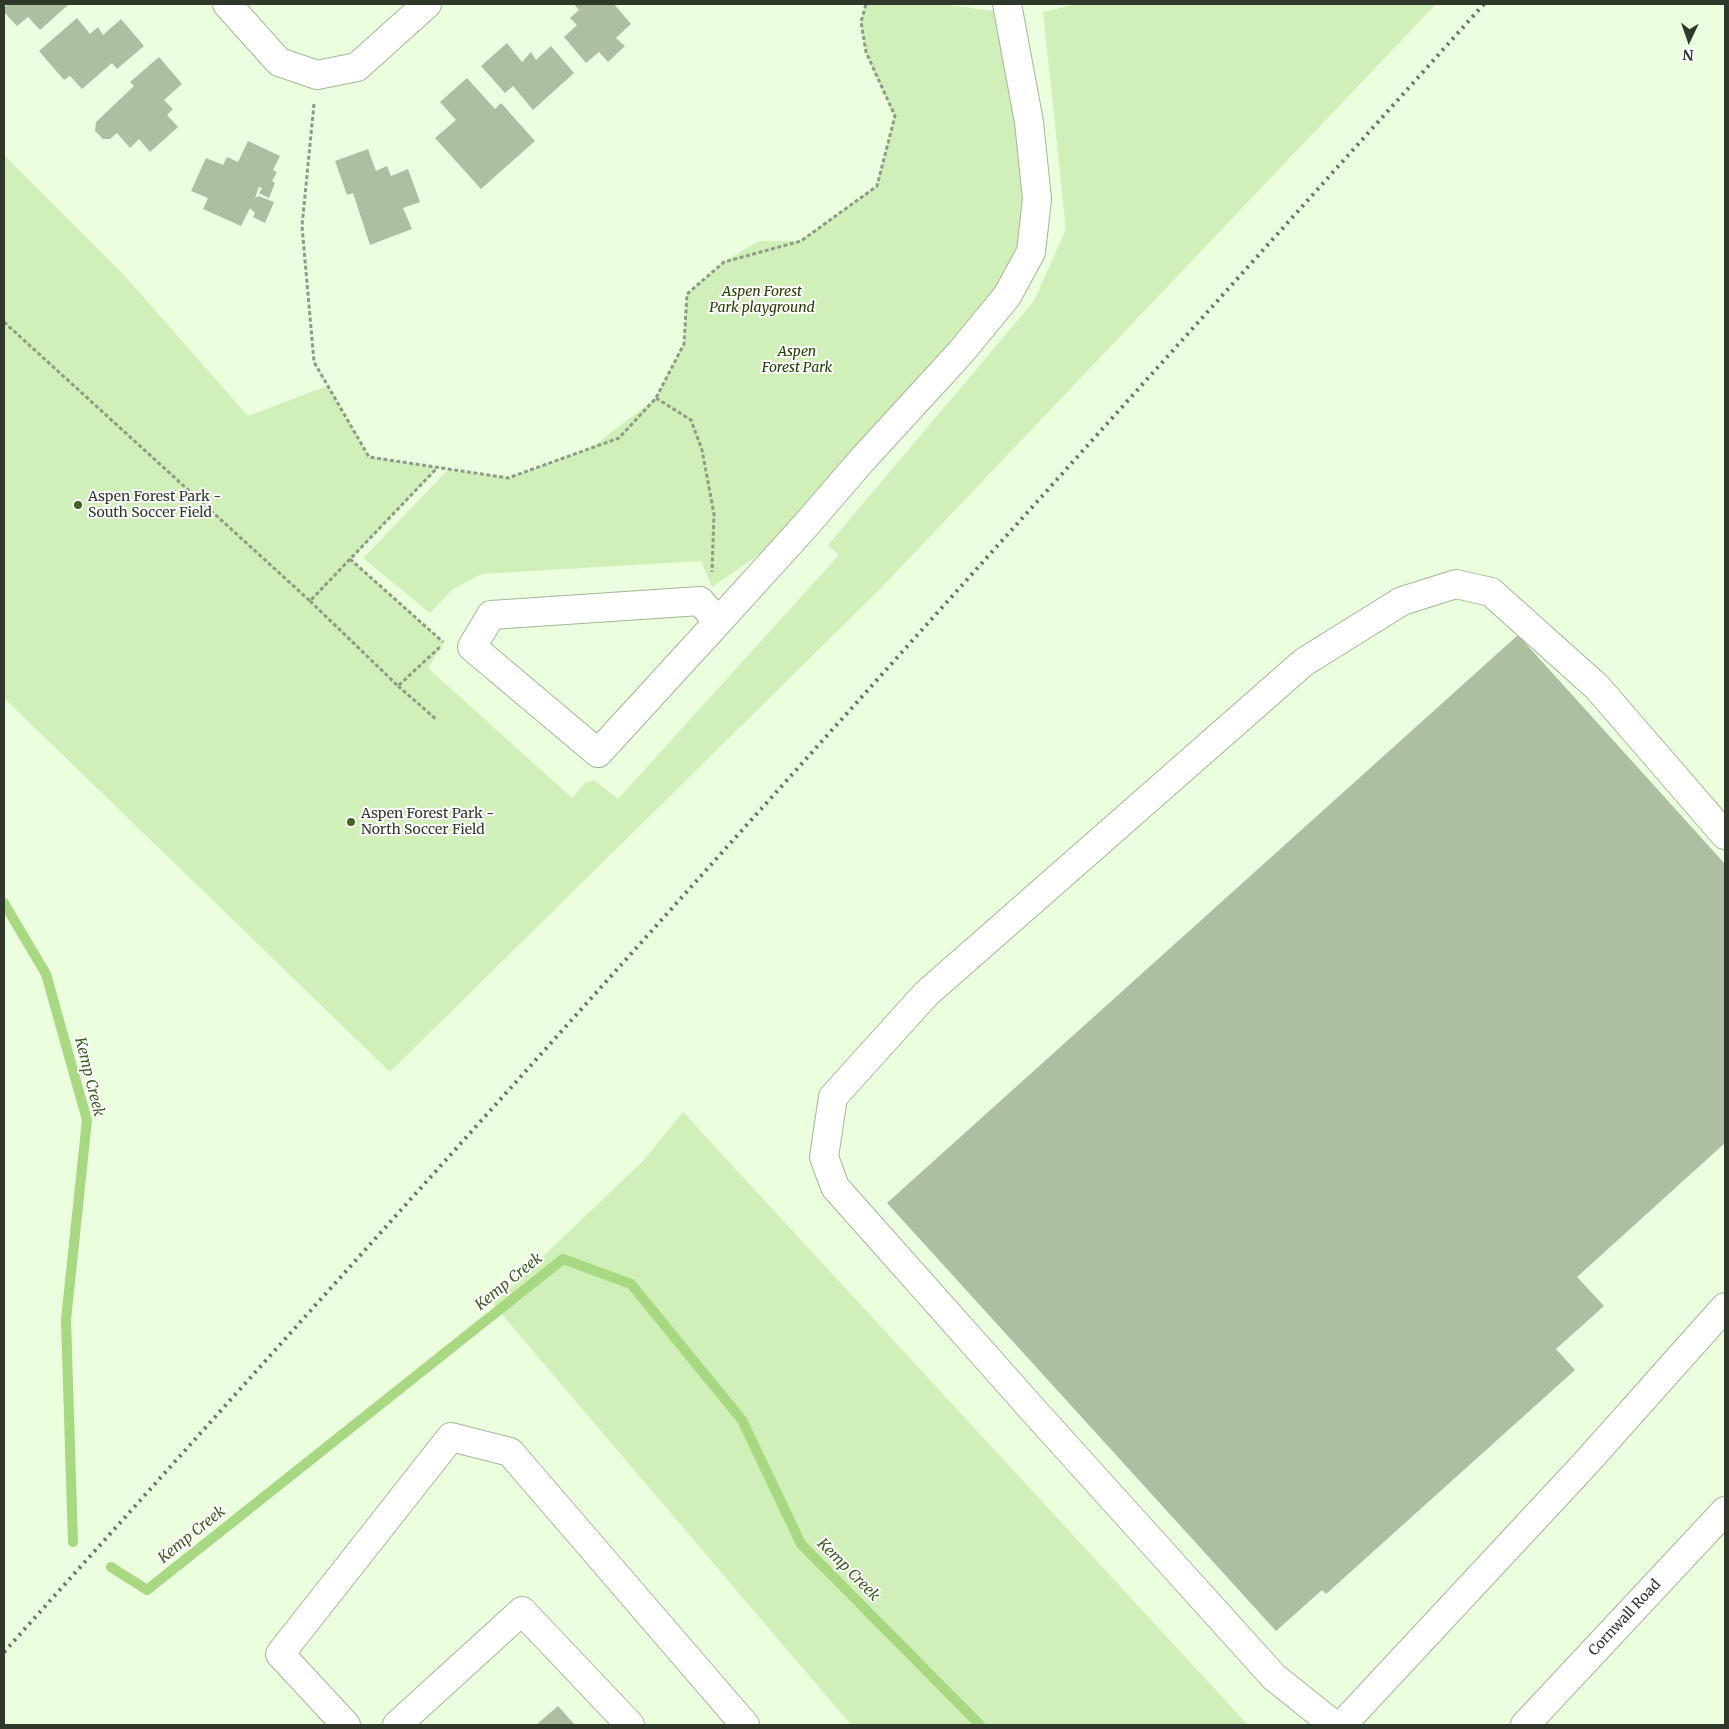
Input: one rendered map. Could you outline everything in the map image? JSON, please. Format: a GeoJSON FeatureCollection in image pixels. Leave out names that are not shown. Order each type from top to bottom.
{"type":"FeatureCollection","features":[{"type":"Feature","properties":{"kind":"street"},"geometry":{"type":"LineString","coordinates":[[227,4],[279,62],[317,75],[357,67],[427,4]]}},
{"type":"Feature","properties":{"kind":"street"},"geometry":{"type":"LineString","coordinates":[[718,622],[700,601],[491,615],[472,647],[598,754],[718,622],[806,525],[862,460],[961,352],[1007,296],[1031,252],[1037,199],[1029,122],[1007,4]]}},
{"type":"Feature","properties":{"kind":"street"},"geometry":{"type":"LineString","coordinates":[[1334,1725],[1274,1677],[1034,1412],[835,1187],[824,1157],[832,1097],[926,994],[1304,662],[1402,601],[1456,584],[1491,592],[1597,687],[1725,835]]}},
{"type":"Feature","properties":{"kind":"street"},"geometry":{"type":"LineString","coordinates":[[1342,1725],[1584,1464],[1725,1307]]}},
{"type":"Feature","properties":{"kind":"street"},"geometry":{"type":"LineString","coordinates":[[346,1725],[280,1654],[451,1437],[510,1452],[746,1725]]}},
{"type":"Feature","properties":{"kind":"street","name":"Cornwall Road"},"geometry":{"type":"LineString","coordinates":[[1525,1725],[1725,1512]]}},
{"type":"Feature","properties":{"kind":"street"},"geometry":{"type":"LineString","coordinates":[[397,1725],[522,1611],[630,1725]]}},
{"type":"Feature","properties":{"kind":"path"},"geometry":{"type":"LineString","coordinates":[[317,75],[302,226],[314,362],[369,457],[508,478],[619,438],[656,398],[684,344],[688,294],[724,262],[802,241],[877,186],[895,116],[866,52],[861,22],[866,4]]}},
{"type":"Feature","properties":{"kind":"path"},"geometry":{"type":"LineString","coordinates":[[4,322],[310,601],[398,686],[437,720]]}},
{"type":"Feature","properties":{"kind":"path"},"geometry":{"type":"LineString","coordinates":[[656,398],[691,420],[702,450],[714,514],[712,580],[700,601]]}},
{"type":"Feature","properties":{"kind":"path"},"geometry":{"type":"LineString","coordinates":[[310,601],[437,468]]}},
{"type":"Feature","properties":{"kind":"path"},"geometry":{"type":"LineString","coordinates":[[350,559],[444,643],[398,686]]}},
{"type":"Feature","properties":{"kind":"green space","name":"Aspen Forest Park"},"geometry":{"type":"Polygon","coordinates":[[[866,4],[941,4],[1009,13],[1031,252],[799,527],[712,587],[701,561],[482,574],[453,589],[430,613],[363,558],[448,470],[509,478],[591,448],[656,398],[684,344],[687,294],[724,262],[759,241],[801,241],[877,186],[895,116],[866,52],[861,22],[866,4]]]}},
{"type":"Feature","properties":{"kind":"green space"},"geometry":{"type":"Polygon","coordinates":[[[1076,4],[1436,4],[881,588],[390,1072],[4,698],[4,155],[123,274],[248,416],[327,386],[369,457],[437,468],[350,559],[444,643],[428,668],[572,798],[585,783],[594,780],[618,799],[839,555],[828,545],[1034,301],[1066,229],[1043,12],[1076,4]]]}},
{"type":"Feature","properties":{"kind":"green space"},"geometry":{"type":"Polygon","coordinates":[[[683,1112],[1248,1725],[851,1725],[493,1304],[643,1161],[683,1112]]]}},
{"type":"Feature","properties":{"kind":"building"},"geometry":{"type":"Polygon","coordinates":[[[8,4],[68,5],[40,30],[28,17],[17,26],[4,12],[4,8],[8,4]]]}},
{"type":"Feature","properties":{"kind":"building"},"geometry":{"type":"Polygon","coordinates":[[[574,4],[614,4],[631,24],[616,38],[625,46],[608,62],[599,52],[586,63],[564,37],[577,25],[570,18],[579,10],[574,4]]]}},
{"type":"Feature","properties":{"kind":"building"},"geometry":{"type":"Polygon","coordinates":[[[77,18],[90,34],[98,27],[103,35],[121,19],[144,46],[117,69],[112,63],[82,89],[70,76],[64,80],[39,51],[77,18]]]}},
{"type":"Feature","properties":{"kind":"building"},"geometry":{"type":"Polygon","coordinates":[[[507,43],[522,62],[531,52],[536,60],[551,46],[574,73],[533,110],[513,86],[505,93],[481,66],[507,43]]]}},
{"type":"Feature","properties":{"kind":"building"},"geometry":{"type":"Polygon","coordinates":[[[159,57],[182,84],[164,100],[173,109],[167,115],[178,127],[150,152],[139,139],[130,148],[117,133],[110,139],[103,139],[95,131],[96,122],[134,86],[130,82],[159,57]]]}},
{"type":"Feature","properties":{"kind":"building"},"geometry":{"type":"Polygon","coordinates":[[[467,78],[495,109],[501,103],[535,141],[481,189],[435,138],[456,120],[440,102],[467,78]]]}},
{"type":"Feature","properties":{"kind":"building"},"geometry":{"type":"Polygon","coordinates":[[[248,141],[280,156],[273,170],[277,172],[272,181],[275,183],[269,198],[259,193],[262,188],[259,187],[255,198],[259,196],[274,202],[265,223],[253,217],[255,213],[250,208],[241,226],[203,209],[208,198],[191,191],[206,158],[223,165],[227,157],[238,162],[248,141]]]}},
{"type":"Feature","properties":{"kind":"building"},"geometry":{"type":"Polygon","coordinates":[[[368,149],[376,171],[387,166],[391,176],[408,169],[420,202],[403,208],[412,229],[370,245],[353,193],[347,195],[335,161],[368,149]]]}},
{"type":"Feature","properties":{"kind":"building"},"geometry":{"type":"Polygon","coordinates":[[[1518,635],[1725,864],[1725,1143],[1577,1277],[1604,1306],[1556,1349],[1575,1370],[1326,1594],[1322,1590],[1276,1631],[887,1203],[1518,635]]]}},
{"type":"Feature","properties":{"kind":"building"},"geometry":{"type":"Polygon","coordinates":[[[558,1706],[575,1725],[536,1725],[558,1706]]]}},
{"type":"Feature","properties":{"kind":"waterway","name":"Kemp Creek"},"geometry":{"type":"LineString","coordinates":[[4,903],[46,974],[87,1120],[66,1320],[73,1542]]}},
{"type":"Feature","properties":{"kind":"waterway","name":"Kemp Creek"},"geometry":{"type":"LineString","coordinates":[[111,1567],[147,1590],[563,1259],[631,1284],[742,1420],[801,1544],[980,1725]]}},
{"type":"Feature","properties":{"kind":"railway"},"geometry":{"type":"LineString","coordinates":[[4,1652],[1484,4]]}},
{"type":"Feature","properties":{"kind":"place","name":"Aspen Forest Park - South Soccer Field"},"geometry":{"type":"Point","coordinates":[78,505]}},
{"type":"Feature","properties":{"kind":"place","name":"Aspen Forest Park - North Soccer Field"},"geometry":{"type":"Point","coordinates":[351,822]}},
{"type":"Feature","properties":{"kind":"park label","name":"Aspen Forest Park playground"},"geometry":{"type":"Point","coordinates":[762,300]}}]}
